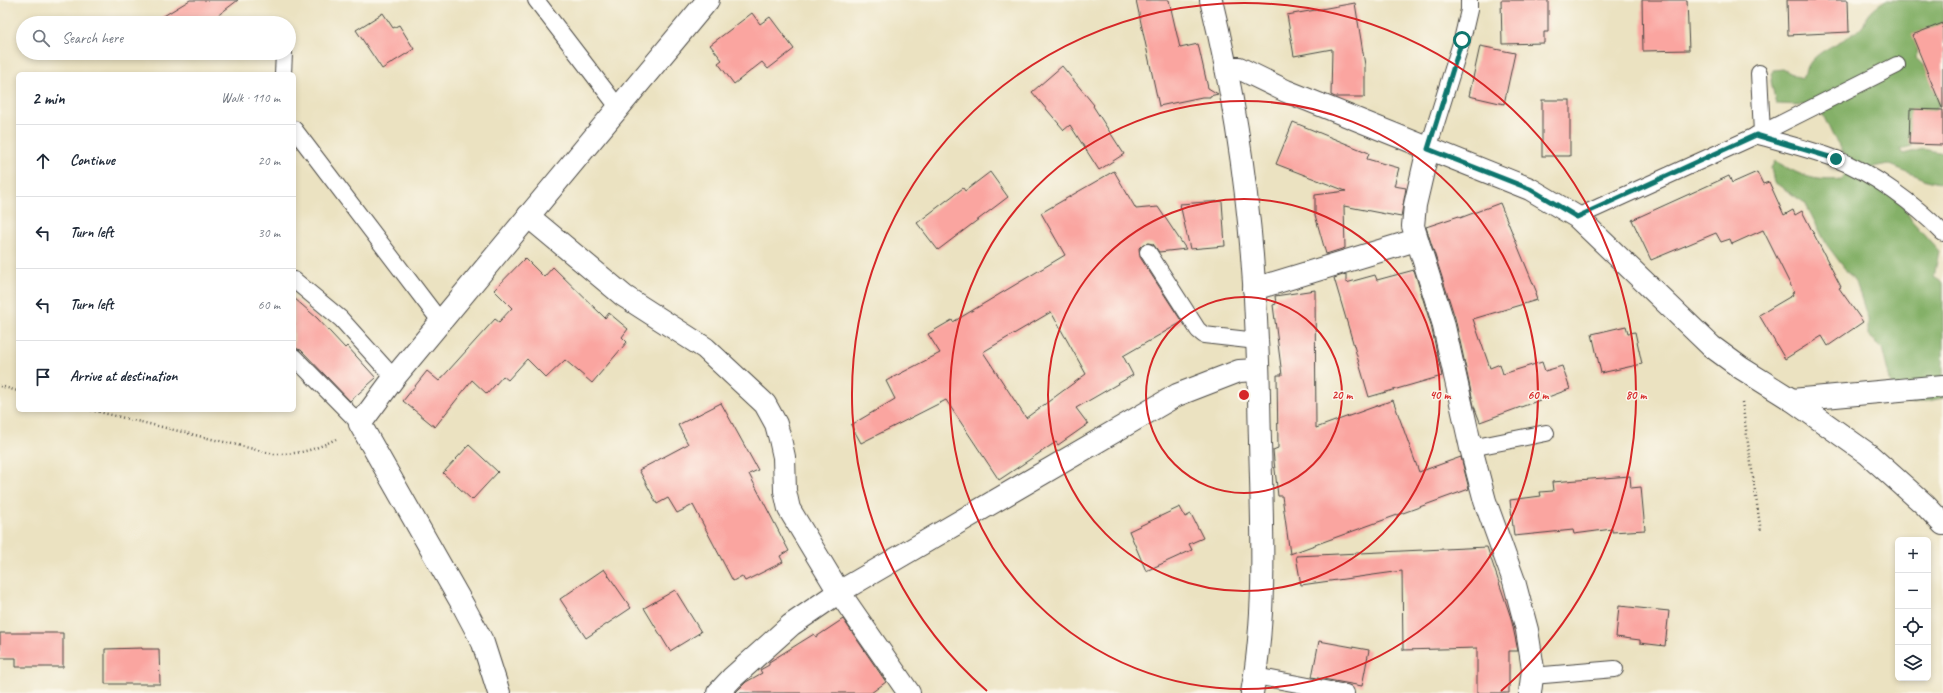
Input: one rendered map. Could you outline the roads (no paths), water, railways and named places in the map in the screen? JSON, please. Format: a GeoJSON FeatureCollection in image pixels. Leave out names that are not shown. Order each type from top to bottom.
{"type":"FeatureCollection","features":[{"type":"Feature","properties":{"kind":"street"},"geometry":{"type":"LineString","coordinates":[[499,693],[483,644],[464,607],[360,424],[394,378],[440,321],[708,0]]}},
{"type":"Feature","properties":{"kind":"street"},"geometry":{"type":"LineString","coordinates":[[1210,0],[1226,68],[1246,196],[1254,289],[1257,341],[1263,567],[1258,658],[1254,685]]}},
{"type":"Feature","properties":{"kind":"street"},"geometry":{"type":"LineString","coordinates":[[1226,68],[1239,68],[1286,91],[1530,189],[1577,217],[1711,346],[1741,368],[1792,400],[1868,454],[1925,505],[1943,524]]}},
{"type":"Feature","properties":{"kind":"street"},"geometry":{"type":"LineString","coordinates":[[1428,149],[1415,205],[1413,226],[1416,240],[1443,322],[1471,448],[1485,502],[1514,581],[1528,630],[1533,668],[1531,685]]}},
{"type":"Feature","properties":{"kind":"street"},"geometry":{"type":"LineString","coordinates":[[528,216],[624,296],[705,348],[765,404],[776,424],[780,439],[784,457],[785,491],[790,509],[839,592],[909,693]]}},
{"type":"Feature","properties":{"kind":"street"},"geometry":{"type":"LineString","coordinates":[[1254,289],[1416,240]]}},
{"type":"Feature","properties":{"kind":"street"},"geometry":{"type":"LineString","coordinates":[[718,693],[791,625],[839,592],[1177,395],[1239,371],[1257,370]]}},
{"type":"Feature","properties":{"kind":"street"},"geometry":{"type":"LineString","coordinates":[[1792,400],[1943,386]]}},
{"type":"Feature","properties":{"kind":"lane"},"geometry":{"type":"LineString","coordinates":[[536,0],[618,107]]}},
{"type":"Feature","properties":{"kind":"lane"},"geometry":{"type":"LineString","coordinates":[[1428,149],[1462,40],[1469,10],[1469,0]]}},
{"type":"Feature","properties":{"kind":"lane"},"geometry":{"type":"LineString","coordinates":[[283,72],[284,60]]}},
{"type":"Feature","properties":{"kind":"lane"},"geometry":{"type":"LineString","coordinates":[[1577,217],[1759,134],[1897,65]]}},
{"type":"Feature","properties":{"kind":"lane"},"geometry":{"type":"LineString","coordinates":[[1759,73],[1759,134]]}},
{"type":"Feature","properties":{"kind":"lane"},"geometry":{"type":"LineString","coordinates":[[296,132],[440,321]]}},
{"type":"Feature","properties":{"kind":"lane"},"geometry":{"type":"LineString","coordinates":[[1759,134],[1836,159],[1870,176],[1924,215],[1943,233]]}},
{"type":"Feature","properties":{"kind":"lane"},"geometry":{"type":"LineString","coordinates":[[1148,252],[1198,330],[1204,335],[1257,341]]}},
{"type":"Feature","properties":{"kind":"lane"},"geometry":{"type":"LineString","coordinates":[[296,282],[341,319],[394,378]]}},
{"type":"Feature","properties":{"kind":"lane"},"geometry":{"type":"LineString","coordinates":[[296,359],[360,424]]}},
{"type":"Feature","properties":{"kind":"lane"},"geometry":{"type":"LineString","coordinates":[[1471,448],[1546,433]]}},
{"type":"Feature","properties":{"kind":"lane"},"geometry":{"type":"LineString","coordinates":[[1531,685],[1615,668]]}},
{"type":"Feature","properties":{"kind":"lane"},"geometry":{"type":"LineString","coordinates":[[1254,685],[1346,693]]}}]}
